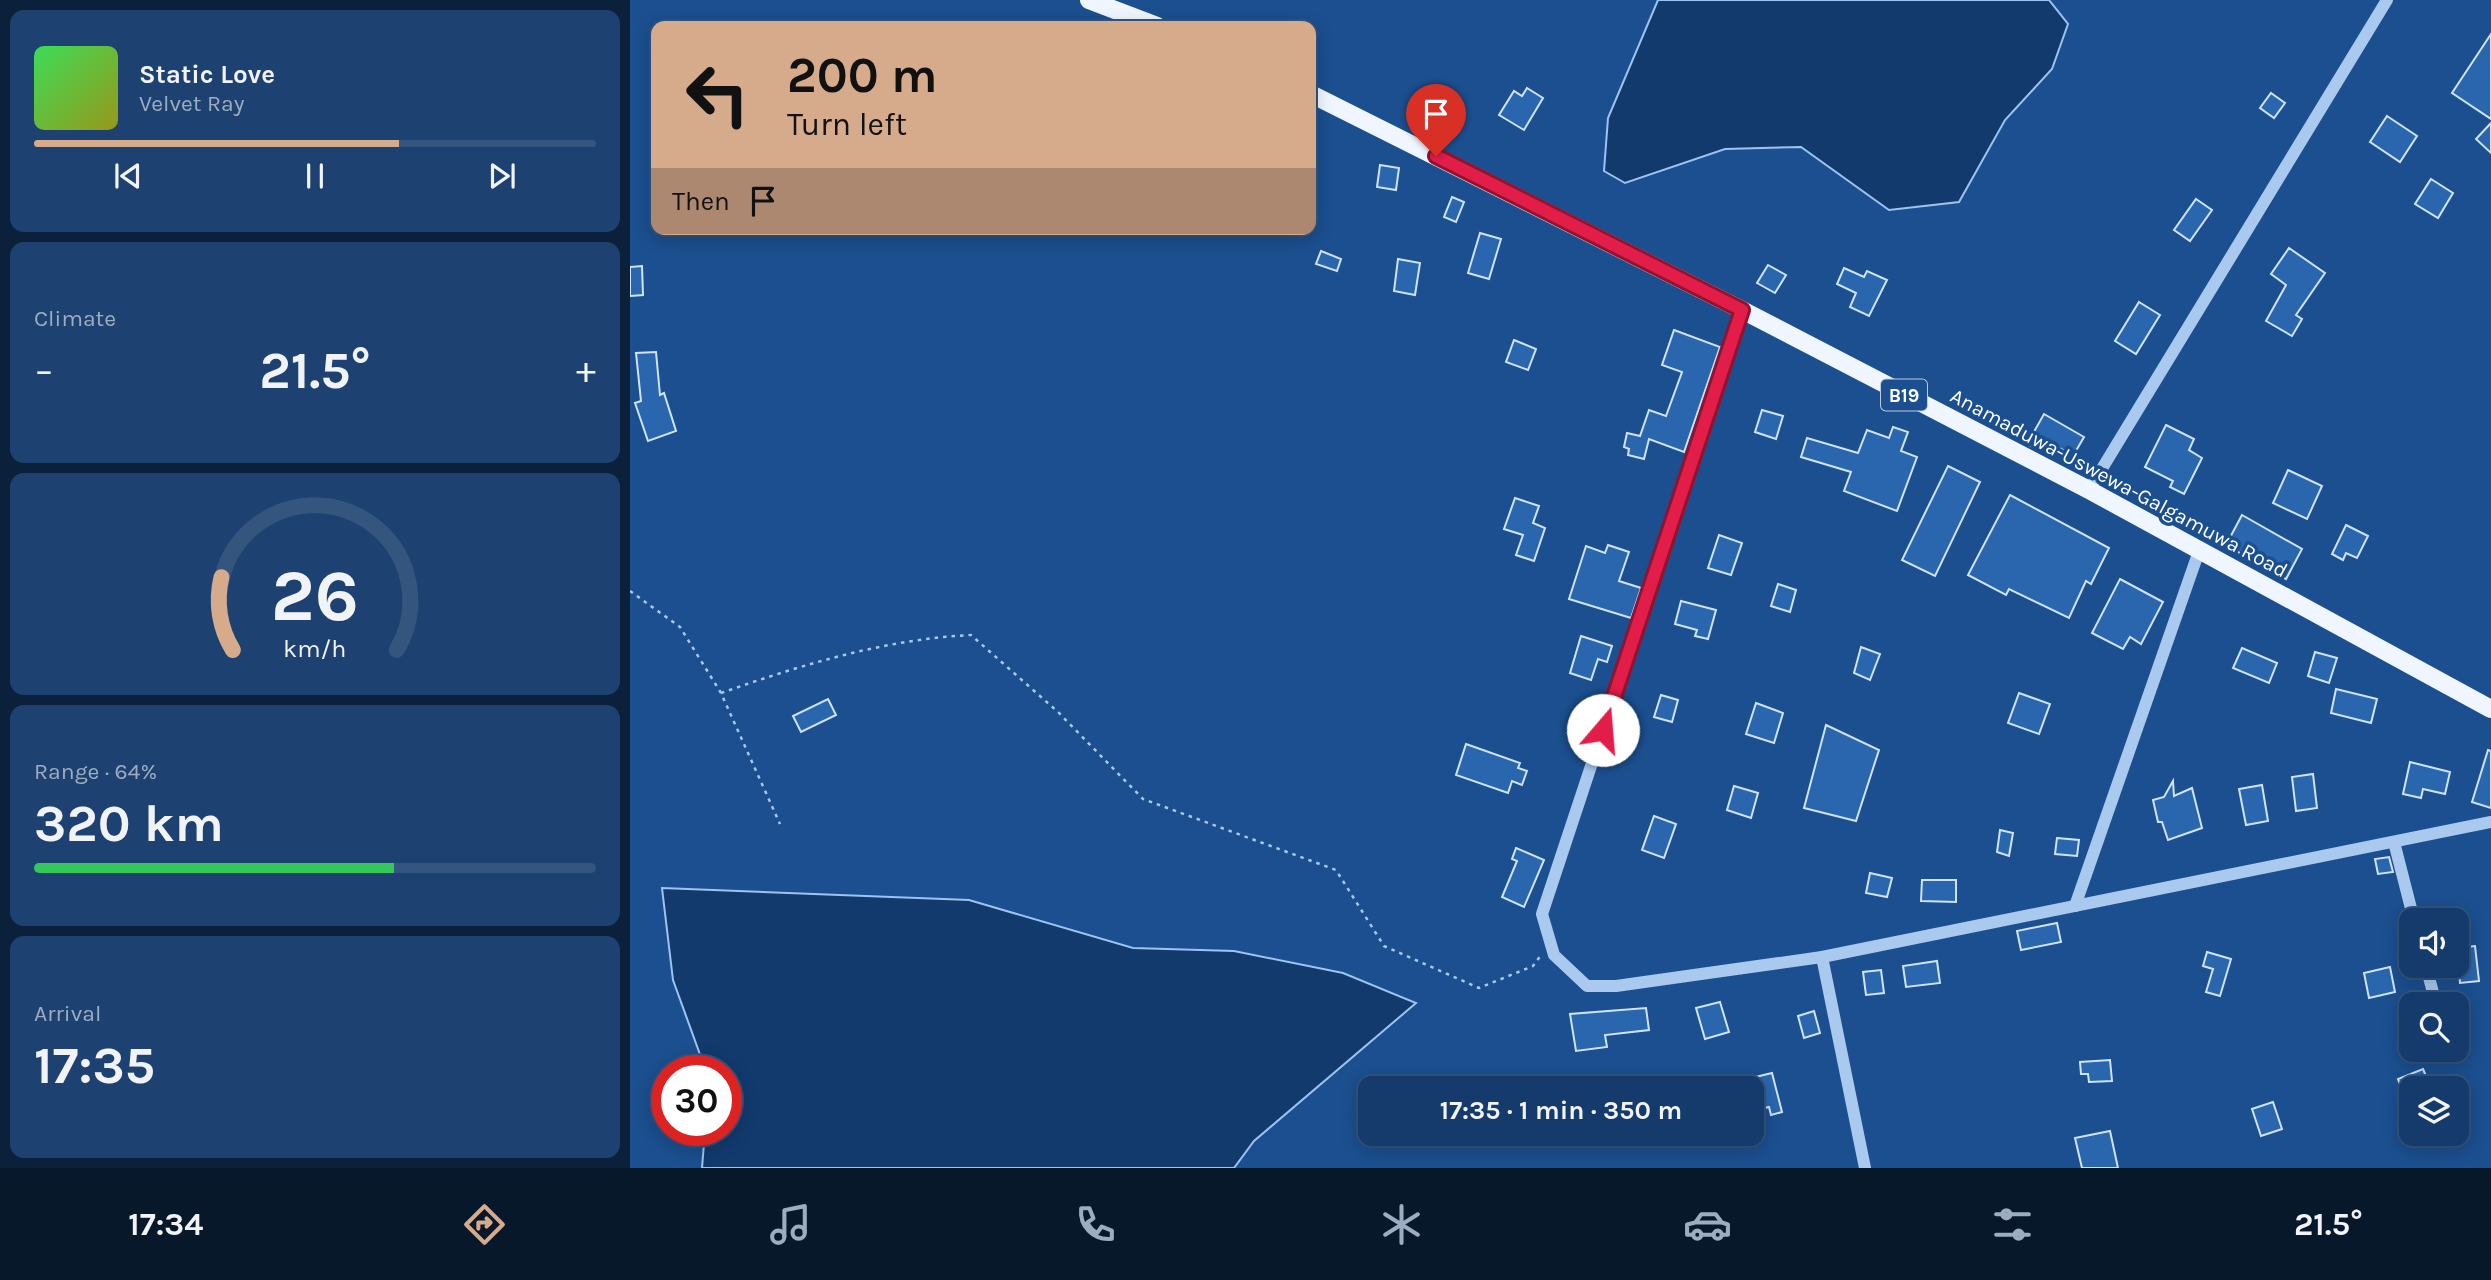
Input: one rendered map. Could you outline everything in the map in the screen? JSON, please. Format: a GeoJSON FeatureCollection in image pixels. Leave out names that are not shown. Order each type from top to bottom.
{"type":"FeatureCollection","features":[{"type":"Feature","properties":{"kind":"main road"},"geometry":{"type":"LineString","coordinates":[[1090,0],[1144,21]]}},
{"type":"Feature","properties":{"kind":"main road","name":"Anamaduwa-Uswewa-Galgamuwa Road"},"geometry":{"type":"LineString","coordinates":[[1316,97],[1742,310],[2089,490],[2491,709]]}},
{"type":"Feature","properties":{"kind":"street"},"geometry":{"type":"LineString","coordinates":[[2089,490],[2387,0]]}},
{"type":"Feature","properties":{"kind":"street"},"geometry":{"type":"LineString","coordinates":[[1742,310],[1542,914],[1554,955],[1587,986],[1616,986],[1822,957],[2491,822]]}},
{"type":"Feature","properties":{"kind":"street"},"geometry":{"type":"LineString","coordinates":[[2076,906],[2199,551]]}},
{"type":"Feature","properties":{"kind":"street"},"geometry":{"type":"LineString","coordinates":[[2394,842],[2411,908]]}},
{"type":"Feature","properties":{"kind":"street"},"geometry":{"type":"LineString","coordinates":[[1822,957],[1865,1168]]}},
{"type":"Feature","properties":{"kind":"path"},"geometry":{"type":"LineString","coordinates":[[630,591],[680,627],[721,693],[780,824]]}},
{"type":"Feature","properties":{"kind":"path"},"geometry":{"type":"LineString","coordinates":[[721,693],[787,670],[925,637],[971,635],[1058,712],[1143,799],[1336,870],[1384,946],[1479,988],[1533,966],[1550,944]]}},
{"type":"Feature","properties":{"kind":"water"},"geometry":{"type":"Polygon","coordinates":[[[1658,0],[2049,0],[2068,24],[2052,69],[2005,120],[1959,202],[1889,210],[1801,147],[1725,149],[1625,183],[1604,171],[1608,118],[1658,0]]]}},
{"type":"Feature","properties":{"kind":"water"},"geometry":{"type":"Polygon","coordinates":[[[662,888],[969,900],[1133,948],[1234,951],[1343,973],[1416,1003],[1254,1141],[1234,1168],[702,1168],[704,1146],[742,1146],[742,1055],[700,1055],[673,980],[662,888]]]}},
{"type":"Feature","properties":{"kind":"building"},"geometry":{"type":"Polygon","coordinates":[[[2491,34],[2491,119],[2452,93],[2491,34]]]}},
{"type":"Feature","properties":{"kind":"building"},"geometry":{"type":"Polygon","coordinates":[[[1527,88],[1543,98],[1524,130],[1499,115],[1514,91],[1522,96],[1527,88]]]}},
{"type":"Feature","properties":{"kind":"building"},"geometry":{"type":"Polygon","coordinates":[[[2271,93],[2285,103],[2274,118],[2260,108],[2271,93]]]}},
{"type":"Feature","properties":{"kind":"building"},"geometry":{"type":"Polygon","coordinates":[[[2387,116],[2417,136],[2400,162],[2370,142],[2387,116]]]}},
{"type":"Feature","properties":{"kind":"building"},"geometry":{"type":"Polygon","coordinates":[[[2491,123],[2491,153],[2476,139],[2491,123]]]}},
{"type":"Feature","properties":{"kind":"building"},"geometry":{"type":"Polygon","coordinates":[[[1380,165],[1399,168],[1396,190],[1377,187],[1380,165]]]}},
{"type":"Feature","properties":{"kind":"building"},"geometry":{"type":"Polygon","coordinates":[[[2431,179],[2453,193],[2438,218],[2415,204],[2431,179]]]}},
{"type":"Feature","properties":{"kind":"building"},"geometry":{"type":"Polygon","coordinates":[[[1452,197],[1464,202],[1456,222],[1444,217],[1452,197]]]}},
{"type":"Feature","properties":{"kind":"building"},"geometry":{"type":"Polygon","coordinates":[[[2196,199],[2212,210],[2190,241],[2174,230],[2196,199]]]}},
{"type":"Feature","properties":{"kind":"building"},"geometry":{"type":"Polygon","coordinates":[[[1480,233],[1501,239],[1489,279],[1468,273],[1480,233]]]}},
{"type":"Feature","properties":{"kind":"building"},"geometry":{"type":"Polygon","coordinates":[[[2289,248],[2325,273],[2296,315],[2302,319],[2292,336],[2266,321],[2286,285],[2271,274],[2289,248]]]}},
{"type":"Feature","properties":{"kind":"building"},"geometry":{"type":"Polygon","coordinates":[[[1321,251],[1341,259],[1337,271],[1316,264],[1321,251]]]}},
{"type":"Feature","properties":{"kind":"building"},"geometry":{"type":"Polygon","coordinates":[[[1398,259],[1420,263],[1415,295],[1394,291],[1398,259]]]}},
{"type":"Feature","properties":{"kind":"building"},"geometry":{"type":"Polygon","coordinates":[[[1768,265],[1786,275],[1775,293],[1757,283],[1768,265]]]}},
{"type":"Feature","properties":{"kind":"building"},"geometry":{"type":"Polygon","coordinates":[[[642,266],[643,295],[630,296],[630,267],[642,266]]]}},
{"type":"Feature","properties":{"kind":"building"},"geometry":{"type":"Polygon","coordinates":[[[1844,268],[1864,277],[1867,271],[1887,280],[1869,316],[1850,307],[1856,293],[1837,284],[1844,268]]]}},
{"type":"Feature","properties":{"kind":"building"},"geometry":{"type":"Polygon","coordinates":[[[2139,302],[2160,315],[2136,354],[2115,341],[2139,302]]]}},
{"type":"Feature","properties":{"kind":"building"},"geometry":{"type":"Polygon","coordinates":[[[1674,330],[1720,347],[1684,452],[1649,439],[1644,459],[1628,455],[1629,449],[1624,447],[1627,433],[1640,436],[1649,410],[1666,416],[1682,372],[1662,365],[1674,330]]]}},
{"type":"Feature","properties":{"kind":"building"},"geometry":{"type":"Polygon","coordinates":[[[1514,340],[1536,349],[1528,370],[1506,362],[1514,340]]]}},
{"type":"Feature","properties":{"kind":"building"},"geometry":{"type":"Polygon","coordinates":[[[656,352],[660,395],[664,393],[676,431],[648,441],[635,403],[641,401],[636,353],[656,352]]]}},
{"type":"Feature","properties":{"kind":"building"},"geometry":{"type":"Polygon","coordinates":[[[1762,410],[1783,416],[1776,439],[1755,432],[1762,410]]]}},
{"type":"Feature","properties":{"kind":"building"},"geometry":{"type":"Polygon","coordinates":[[[2044,414],[2084,437],[2073,456],[2061,449],[2059,453],[2043,444],[2040,450],[2027,444],[2044,414]]]}},
{"type":"Feature","properties":{"kind":"building"},"geometry":{"type":"Polygon","coordinates":[[[2166,425],[2194,439],[2189,450],[2202,458],[2184,494],[2170,487],[2173,481],[2145,467],[2166,425]]]}},
{"type":"Feature","properties":{"kind":"building"},"geometry":{"type":"Polygon","coordinates":[[[1893,427],[1908,432],[1901,451],[1917,457],[1897,511],[1844,491],[1851,472],[1801,457],[1807,438],[1858,453],[1867,430],[1889,438],[1893,427]]]}},
{"type":"Feature","properties":{"kind":"building"},"geometry":{"type":"Polygon","coordinates":[[[1948,466],[1980,482],[1935,576],[1902,560],[1948,466]]]}},
{"type":"Feature","properties":{"kind":"building"},"geometry":{"type":"Polygon","coordinates":[[[2288,470],[2322,486],[2307,519],[2273,503],[2288,470]]]}},
{"type":"Feature","properties":{"kind":"building"},"geometry":{"type":"Polygon","coordinates":[[[2010,495],[2109,548],[2091,584],[2086,581],[2069,618],[2009,589],[2006,595],[1968,575],[2010,495]]]}},
{"type":"Feature","properties":{"kind":"building"},"geometry":{"type":"Polygon","coordinates":[[[1515,498],[1539,506],[1533,523],[1545,528],[1534,561],[1516,555],[1523,535],[1504,529],[1515,498]]]}},
{"type":"Feature","properties":{"kind":"building"},"geometry":{"type":"Polygon","coordinates":[[[2242,515],[2302,549],[2286,579],[2226,545],[2242,515]]]}},
{"type":"Feature","properties":{"kind":"building"},"geometry":{"type":"Polygon","coordinates":[[[2346,525],[2368,536],[2357,558],[2346,553],[2343,560],[2332,554],[2346,525]]]}},
{"type":"Feature","properties":{"kind":"building"},"geometry":{"type":"Polygon","coordinates":[[[1719,535],[1742,543],[1731,575],[1708,568],[1719,535]]]}},
{"type":"Feature","properties":{"kind":"building"},"geometry":{"type":"Polygon","coordinates":[[[1608,545],[1629,552],[1619,581],[1641,588],[1631,618],[1569,599],[1586,546],[1605,553],[1608,545]]]}},
{"type":"Feature","properties":{"kind":"building"},"geometry":{"type":"Polygon","coordinates":[[[2120,579],[2163,602],[2141,644],[2130,637],[2123,649],[2092,633],[2120,579]]]}},
{"type":"Feature","properties":{"kind":"building"},"geometry":{"type":"Polygon","coordinates":[[[1778,584],[1796,590],[1790,612],[1771,606],[1778,584]]]}},
{"type":"Feature","properties":{"kind":"building"},"geometry":{"type":"Polygon","coordinates":[[[1681,601],[1716,610],[1708,639],[1695,636],[1697,630],[1675,624],[1681,601]]]}},
{"type":"Feature","properties":{"kind":"building"},"geometry":{"type":"Polygon","coordinates":[[[1581,636],[1612,646],[1607,662],[1598,659],[1591,680],[1570,673],[1581,636]]]}},
{"type":"Feature","properties":{"kind":"building"},"geometry":{"type":"Polygon","coordinates":[[[1861,647],[1880,654],[1870,680],[1854,673],[1861,647]]]}},
{"type":"Feature","properties":{"kind":"building"},"geometry":{"type":"Polygon","coordinates":[[[2242,648],[2277,663],[2269,683],[2233,668],[2242,648]]]}},
{"type":"Feature","properties":{"kind":"building"},"geometry":{"type":"Polygon","coordinates":[[[2315,652],[2337,658],[2329,683],[2308,676],[2315,652]]]}},
{"type":"Feature","properties":{"kind":"building"},"geometry":{"type":"Polygon","coordinates":[[[2336,689],[2377,699],[2371,723],[2331,713],[2336,689]]]}},
{"type":"Feature","properties":{"kind":"building"},"geometry":{"type":"Polygon","coordinates":[[[2019,693],[2050,704],[2039,734],[2008,723],[2019,693]]]}},
{"type":"Feature","properties":{"kind":"building"},"geometry":{"type":"Polygon","coordinates":[[[1661,695],[1678,700],[1672,722],[1654,717],[1661,695]]]}},
{"type":"Feature","properties":{"kind":"building"},"geometry":{"type":"Polygon","coordinates":[[[828,699],[836,715],[801,732],[793,716],[828,699]]]}},
{"type":"Feature","properties":{"kind":"building"},"geometry":{"type":"Polygon","coordinates":[[[1756,703],[1783,713],[1774,743],[1746,734],[1756,703]]]}},
{"type":"Feature","properties":{"kind":"building"},"geometry":{"type":"Polygon","coordinates":[[[1826,725],[1879,750],[1856,821],[1804,808],[1826,725]]]}},
{"type":"Feature","properties":{"kind":"building"},"geometry":{"type":"Polygon","coordinates":[[[1466,744],[1520,763],[1518,768],[1527,771],[1522,785],[1512,781],[1508,793],[1456,775],[1466,744]]]}},
{"type":"Feature","properties":{"kind":"building"},"geometry":{"type":"Polygon","coordinates":[[[2488,750],[2491,751],[2491,808],[2472,802],[2488,750]]]}},
{"type":"Feature","properties":{"kind":"building"},"geometry":{"type":"Polygon","coordinates":[[[2410,762],[2450,772],[2445,794],[2423,789],[2421,798],[2403,794],[2410,762]]]}},
{"type":"Feature","properties":{"kind":"building"},"geometry":{"type":"Polygon","coordinates":[[[2313,774],[2317,808],[2296,811],[2292,777],[2313,774]]]}},
{"type":"Feature","properties":{"kind":"building"},"geometry":{"type":"Polygon","coordinates":[[[2173,781],[2174,796],[2192,788],[2202,828],[2168,840],[2162,822],[2158,822],[2153,800],[2164,797],[2173,781]]]}},
{"type":"Feature","properties":{"kind":"building"},"geometry":{"type":"Polygon","coordinates":[[[2262,785],[2268,821],[2246,825],[2239,789],[2262,785]]]}},
{"type":"Feature","properties":{"kind":"building"},"geometry":{"type":"Polygon","coordinates":[[[1734,786],[1758,793],[1751,818],[1727,810],[1734,786]]]}},
{"type":"Feature","properties":{"kind":"building"},"geometry":{"type":"Polygon","coordinates":[[[1654,816],[1676,824],[1664,858],[1642,850],[1654,816]]]}},
{"type":"Feature","properties":{"kind":"building"},"geometry":{"type":"Polygon","coordinates":[[[2000,830],[2013,833],[2009,856],[1997,852],[2000,830]]]}},
{"type":"Feature","properties":{"kind":"building"},"geometry":{"type":"Polygon","coordinates":[[[2057,838],[2079,840],[2077,856],[2055,854],[2057,838]]]}},
{"type":"Feature","properties":{"kind":"building"},"geometry":{"type":"Polygon","coordinates":[[[1516,848],[1544,860],[1524,907],[1502,897],[1517,861],[1512,859],[1516,848]]]}},
{"type":"Feature","properties":{"kind":"building"},"geometry":{"type":"Polygon","coordinates":[[[2389,857],[2393,872],[2378,874],[2375,859],[2389,857]]]}},
{"type":"Feature","properties":{"kind":"building"},"geometry":{"type":"Polygon","coordinates":[[[1870,873],[1892,878],[1887,897],[1866,893],[1870,873]]]}},
{"type":"Feature","properties":{"kind":"building"},"geometry":{"type":"Polygon","coordinates":[[[1922,880],[1956,880],[1956,902],[1921,901],[1922,880]]]}},
{"type":"Feature","properties":{"kind":"building"},"geometry":{"type":"Polygon","coordinates":[[[2057,923],[2061,942],[2021,950],[2017,931],[2057,923]]]}},
{"type":"Feature","properties":{"kind":"building"},"geometry":{"type":"Polygon","coordinates":[[[2475,946],[2479,981],[2460,983],[2460,978],[2469,978],[2469,947],[2475,946]]]}},
{"type":"Feature","properties":{"kind":"building"},"geometry":{"type":"Polygon","coordinates":[[[2207,952],[2231,959],[2220,996],[2206,992],[2213,969],[2203,966],[2207,952]]]}},
{"type":"Feature","properties":{"kind":"building"},"geometry":{"type":"Polygon","coordinates":[[[1937,961],[1940,983],[1906,987],[1903,966],[1937,961]]]}},
{"type":"Feature","properties":{"kind":"building"},"geometry":{"type":"Polygon","coordinates":[[[2390,967],[2395,992],[2369,998],[2364,973],[2390,967]]]}},
{"type":"Feature","properties":{"kind":"building"},"geometry":{"type":"Polygon","coordinates":[[[1881,970],[1884,993],[1866,995],[1863,972],[1881,970]]]}},
{"type":"Feature","properties":{"kind":"building"},"geometry":{"type":"Polygon","coordinates":[[[1720,1002],[1729,1032],[1705,1039],[1696,1008],[1720,1002]]]}},
{"type":"Feature","properties":{"kind":"building"},"geometry":{"type":"Polygon","coordinates":[[[1646,1008],[1649,1030],[1605,1035],[1607,1047],[1576,1051],[1570,1014],[1646,1008]]]}},
{"type":"Feature","properties":{"kind":"building"},"geometry":{"type":"Polygon","coordinates":[[[1814,1011],[1820,1033],[1804,1038],[1798,1016],[1814,1011]]]}},
{"type":"Feature","properties":{"kind":"building"},"geometry":{"type":"Polygon","coordinates":[[[2110,1060],[2112,1081],[2089,1082],[2088,1074],[2081,1074],[2080,1062],[2110,1060]]]}},
{"type":"Feature","properties":{"kind":"building"},"geometry":{"type":"Polygon","coordinates":[[[2423,1069],[2426,1076],[2406,1076],[2423,1069]]]}},
{"type":"Feature","properties":{"kind":"building"},"geometry":{"type":"Polygon","coordinates":[[[1772,1073],[1782,1112],[1771,1115],[1769,1107],[1764,1108],[1764,1076],[1759,1076],[1772,1073]]]}},
{"type":"Feature","properties":{"kind":"building"},"geometry":{"type":"Polygon","coordinates":[[[2273,1102],[2282,1129],[2261,1136],[2252,1109],[2273,1102]]]}},
{"type":"Feature","properties":{"kind":"building"},"geometry":{"type":"Polygon","coordinates":[[[2110,1131],[2118,1168],[2082,1168],[2075,1138],[2110,1131]]]}},
{"type":"Feature","properties":{"kind":"route"},"geometry":{"type":"LineString","coordinates":[[1436,156],[1742,310],[1603,730]]}}]}
